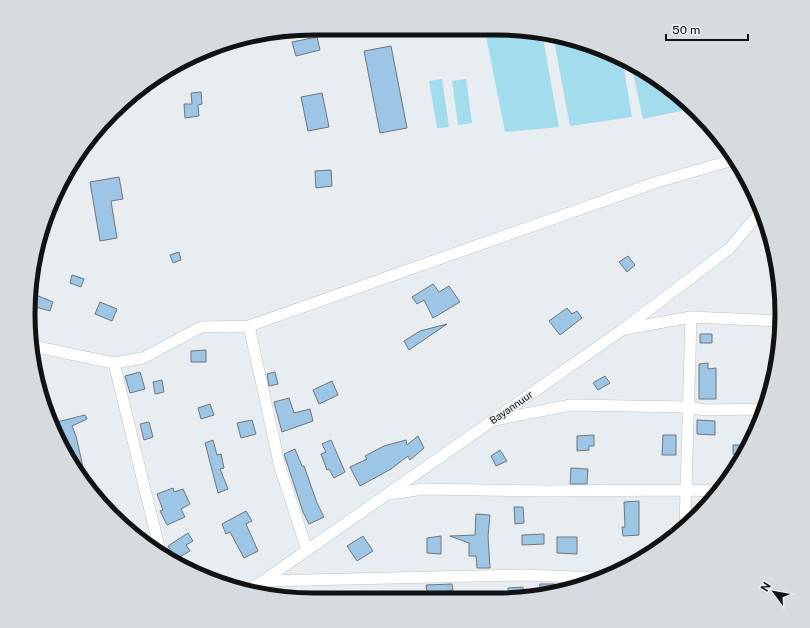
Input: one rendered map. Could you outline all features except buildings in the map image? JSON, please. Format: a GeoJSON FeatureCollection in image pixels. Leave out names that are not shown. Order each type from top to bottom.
{"type":"FeatureCollection","features":[{"type":"Feature","properties":{"kind":"street"},"geometry":{"type":"LineString","coordinates":[[37,347],[114,363],[143,358],[201,327],[249,326],[657,182],[730,162]]}},
{"type":"Feature","properties":{"kind":"street","name":"Bayannuur"},"geometry":{"type":"LineString","coordinates":[[254,586],[622,330],[729,249],[757,216]]}},
{"type":"Feature","properties":{"kind":"street"},"geometry":{"type":"LineString","coordinates":[[685,519],[691,317]]}},
{"type":"Feature","properties":{"kind":"street"},"geometry":{"type":"LineString","coordinates":[[622,330],[691,317],[775,321]]}},
{"type":"Feature","properties":{"kind":"street"},"geometry":{"type":"LineString","coordinates":[[249,326],[280,466],[307,550]]}},
{"type":"Feature","properties":{"kind":"street"},"geometry":{"type":"LineString","coordinates":[[114,363],[159,546]]}},
{"type":"Feature","properties":{"kind":"street"},"geometry":{"type":"LineString","coordinates":[[491,421],[571,405],[688,408],[704,410],[758,409]]}},
{"type":"Feature","properties":{"kind":"street"},"geometry":{"type":"LineString","coordinates":[[386,494],[423,489],[546,491],[712,491]]}},
{"type":"Feature","properties":{"kind":"street"},"geometry":{"type":"LineString","coordinates":[[263,581],[524,574],[588,577]]}},
{"type":"Feature","properties":{"kind":"water"},"geometry":{"type":"Polygon","coordinates":[[[486,35],[543,39],[559,127],[505,132],[486,35]]]}},
{"type":"Feature","properties":{"kind":"water"},"geometry":{"type":"Polygon","coordinates":[[[554,41],[603,56],[624,66],[632,117],[570,126],[554,41]]]}},
{"type":"Feature","properties":{"kind":"water"},"geometry":{"type":"Polygon","coordinates":[[[633,70],[666,93],[686,110],[643,119],[633,70]]]}},
{"type":"Feature","properties":{"kind":"water"},"geometry":{"type":"Polygon","coordinates":[[[442,79],[449,127],[437,128],[429,81],[442,79]]]}},
{"type":"Feature","properties":{"kind":"water"},"geometry":{"type":"Polygon","coordinates":[[[466,79],[472,123],[458,125],[452,81],[466,79]]]}}]}
